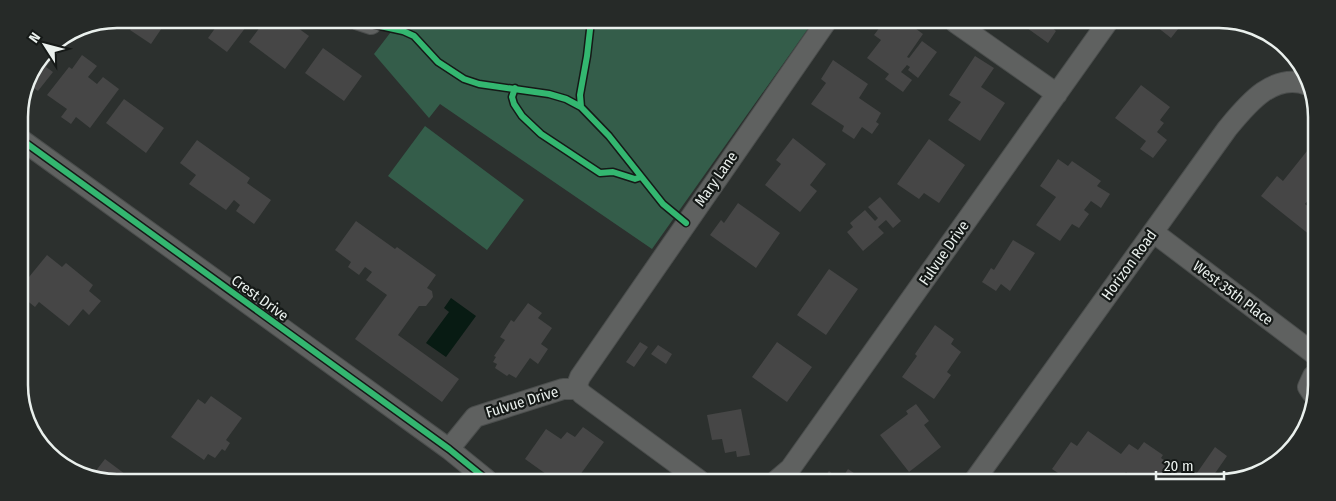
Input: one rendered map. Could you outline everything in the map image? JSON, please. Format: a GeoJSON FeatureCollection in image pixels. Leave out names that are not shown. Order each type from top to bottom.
{"type":"FeatureCollection","features":[{"type":"Feature","properties":{"kind":"street","name":"Mary Lane"},"geometry":{"type":"LineString","coordinates":[[578,388],[577,385],[580,377],[822,28]]}},
{"type":"Feature","properties":{"kind":"street"},"geometry":{"type":"LineString","coordinates":[[964,28],[1057,94]]}},
{"type":"Feature","properties":{"kind":"street","name":"Fulvue Drive"},"geometry":{"type":"LineString","coordinates":[[785,473],[790,469],[1103,28]]}},
{"type":"Feature","properties":{"kind":"street","name":"Horizon Road"},"geometry":{"type":"LineString","coordinates":[[980,473],[1226,129],[1249,103],[1266,89],[1281,84],[1302,83]]}},
{"type":"Feature","properties":{"kind":"street","name":"Crest Drive"},"geometry":{"type":"LineString","coordinates":[[28,145],[449,449],[479,474]]}},
{"type":"Feature","properties":{"kind":"street","name":"West 35th Place"},"geometry":{"type":"LineString","coordinates":[[1153,232],[1308,349]]}},
{"type":"Feature","properties":{"kind":"street","name":"Fulvue Drive"},"geometry":{"type":"LineString","coordinates":[[449,449],[475,417],[563,389],[578,388],[582,394],[690,473]]}},
{"type":"Feature","properties":{"kind":"green space"},"geometry":{"type":"Polygon","coordinates":[[[394,28],[808,28],[652,249],[440,104],[429,118],[374,54],[394,28]]]}},
{"type":"Feature","properties":{"kind":"green space"},"geometry":{"type":"Polygon","coordinates":[[[425,126],[524,200],[487,250],[388,176],[425,126]]]}},
{"type":"Feature","properties":{"kind":"shaded area"},"geometry":{"type":"Polygon","coordinates":[[[451,298],[476,316],[446,357],[426,343],[449,312],[444,308],[451,298]]]}},
{"type":"Feature","properties":{"kind":"building"},"geometry":{"type":"Polygon","coordinates":[[[131,28],[162,28],[151,44],[130,30],[131,28]]]}},
{"type":"Feature","properties":{"kind":"building"},"geometry":{"type":"Polygon","coordinates":[[[215,28],[245,28],[227,52],[208,38],[215,28]]]}},
{"type":"Feature","properties":{"kind":"building"},"geometry":{"type":"Polygon","coordinates":[[[259,28],[298,28],[309,36],[285,69],[249,42],[259,28]]]}},
{"type":"Feature","properties":{"kind":"building"},"geometry":{"type":"Polygon","coordinates":[[[879,28],[915,28],[923,34],[907,57],[909,58],[922,41],[937,52],[918,78],[908,70],[910,67],[907,65],[901,72],[912,80],[903,92],[885,79],[889,74],[867,58],[881,40],[874,35],[879,28]]]}},
{"type":"Feature","properties":{"kind":"building"},"geometry":{"type":"Polygon","coordinates":[[[1027,28],[1052,28],[1056,31],[1048,43],[1027,28]]]}},
{"type":"Feature","properties":{"kind":"building"},"geometry":{"type":"Polygon","coordinates":[[[1158,28],[1179,28],[1171,38],[1158,28]]]}},
{"type":"Feature","properties":{"kind":"building"},"geometry":{"type":"Polygon","coordinates":[[[323,48],[362,76],[344,101],[305,73],[323,48]]]}},
{"type":"Feature","properties":{"kind":"building"},"geometry":{"type":"Polygon","coordinates":[[[82,55],[97,66],[88,77],[97,84],[103,77],[119,89],[90,128],[76,117],[71,124],[61,117],[67,109],[47,95],[67,70],[70,70],[70,68],[72,69],[82,55]]]}},
{"type":"Feature","properties":{"kind":"building"},"geometry":{"type":"Polygon","coordinates":[[[975,56],[994,68],[981,87],[1005,103],[980,141],[948,120],[961,102],[949,95],[975,56]]]}},
{"type":"Feature","properties":{"kind":"building"},"geometry":{"type":"Polygon","coordinates":[[[833,60],[868,84],[859,98],[881,113],[876,122],[879,124],[872,134],[862,127],[854,139],[842,131],[844,126],[811,104],[826,83],[821,79],[833,60]]]}},
{"type":"Feature","properties":{"kind":"building"},"geometry":{"type":"Polygon","coordinates":[[[41,70],[50,70],[53,72],[38,91],[33,88],[41,70]]]}},
{"type":"Feature","properties":{"kind":"building"},"geometry":{"type":"Polygon","coordinates":[[[1141,85],[1170,107],[1160,120],[1164,123],[1157,132],[1167,140],[1153,158],[1140,149],[1146,141],[1115,118],[1141,85]]]}},
{"type":"Feature","properties":{"kind":"building"},"geometry":{"type":"Polygon","coordinates":[[[124,99],[164,128],[146,153],[106,123],[124,99]]]}},
{"type":"Feature","properties":{"kind":"building"},"geometry":{"type":"Polygon","coordinates":[[[793,138],[826,164],[810,185],[817,191],[800,212],[765,185],[781,164],[776,160],[793,138]]]}},
{"type":"Feature","properties":{"kind":"building"},"geometry":{"type":"Polygon","coordinates":[[[929,139],[965,165],[939,203],[924,193],[919,199],[897,184],[929,139]]]}},
{"type":"Feature","properties":{"kind":"building"},"geometry":{"type":"Polygon","coordinates":[[[197,140],[250,178],[247,183],[271,200],[254,224],[236,211],[240,205],[234,200],[226,210],[189,184],[196,175],[180,163],[197,140]]]}},
{"type":"Feature","properties":{"kind":"building"},"geometry":{"type":"Polygon","coordinates":[[[1308,150],[1308,200],[1305,204],[1308,206],[1308,233],[1261,196],[1277,176],[1283,181],[1308,150]]]}},
{"type":"Feature","properties":{"kind":"building"},"geometry":{"type":"Polygon","coordinates":[[[1058,159],[1068,166],[1072,161],[1101,181],[1097,186],[1110,194],[1101,208],[1091,201],[1084,210],[1089,214],[1079,228],[1072,224],[1060,241],[1036,225],[1056,197],[1040,186],[1058,159]]]}},
{"type":"Feature","properties":{"kind":"building"},"geometry":{"type":"Polygon","coordinates":[[[880,197],[901,221],[893,228],[886,220],[878,227],[884,233],[863,251],[847,232],[853,227],[850,223],[865,210],[875,221],[878,218],[868,207],[880,197]]]}},
{"type":"Feature","properties":{"kind":"building"},"geometry":{"type":"Polygon","coordinates":[[[738,203],[780,233],[756,268],[710,235],[721,220],[724,223],[738,203]]]}},
{"type":"Feature","properties":{"kind":"building"},"geometry":{"type":"Polygon","coordinates":[[[356,221],[436,275],[427,288],[432,291],[433,297],[426,306],[419,306],[398,335],[459,379],[442,402],[355,339],[387,295],[366,280],[372,272],[365,267],[359,275],[348,267],[351,262],[335,250],[356,221]]]}},
{"type":"Feature","properties":{"kind":"building"},"geometry":{"type":"Polygon","coordinates":[[[1013,240],[1035,253],[1010,291],[1001,284],[996,291],[982,282],[991,268],[994,270],[1013,240]]]}},
{"type":"Feature","properties":{"kind":"building"},"geometry":{"type":"Polygon","coordinates":[[[47,255],[62,267],[66,263],[93,285],[89,291],[101,301],[89,315],[83,309],[69,326],[39,302],[35,307],[28,301],[28,278],[47,255]]]}},
{"type":"Feature","properties":{"kind":"building"},"geometry":{"type":"Polygon","coordinates":[[[829,269],[858,289],[826,335],[797,315],[829,269]]]}},
{"type":"Feature","properties":{"kind":"building"},"geometry":{"type":"Polygon","coordinates":[[[528,303],[542,313],[538,318],[552,328],[541,344],[548,349],[538,364],[530,358],[516,378],[509,374],[507,376],[495,368],[497,364],[493,362],[496,357],[494,356],[505,340],[500,337],[511,320],[514,322],[528,303]]]}},
{"type":"Feature","properties":{"kind":"building"},"geometry":{"type":"Polygon","coordinates":[[[935,325],[954,339],[951,344],[961,352],[947,372],[951,375],[934,399],[902,377],[935,325]]]}},
{"type":"Feature","properties":{"kind":"building"},"geometry":{"type":"Polygon","coordinates":[[[640,342],[648,347],[634,367],[626,362],[640,342]]]}},
{"type":"Feature","properties":{"kind":"building"},"geometry":{"type":"Polygon","coordinates":[[[777,342],[812,367],[787,402],[752,377],[777,342]]]}},
{"type":"Feature","properties":{"kind":"building"},"geometry":{"type":"Polygon","coordinates":[[[658,345],[672,354],[666,364],[651,354],[658,345]]]}},
{"type":"Feature","properties":{"kind":"building"},"geometry":{"type":"Polygon","coordinates":[[[211,396],[242,418],[226,440],[230,443],[225,451],[222,449],[215,458],[208,454],[204,460],[171,437],[198,399],[205,404],[211,396]]]}},
{"type":"Feature","properties":{"kind":"building"},"geometry":{"type":"Polygon","coordinates":[[[916,404],[929,421],[924,425],[941,447],[909,472],[880,435],[908,414],[906,411],[916,404]]]}},
{"type":"Feature","properties":{"kind":"building"},"geometry":{"type":"Polygon","coordinates":[[[741,409],[750,455],[737,457],[736,451],[725,453],[722,439],[712,440],[707,415],[741,409]]]}},
{"type":"Feature","properties":{"kind":"building"},"geometry":{"type":"Polygon","coordinates":[[[583,427],[604,442],[581,474],[545,474],[525,459],[546,429],[561,439],[567,432],[575,437],[583,427]]]}},
{"type":"Feature","properties":{"kind":"building"},"geometry":{"type":"Polygon","coordinates":[[[1088,431],[1121,454],[1129,444],[1138,450],[1144,442],[1163,455],[1161,458],[1170,464],[1163,473],[1058,473],[1052,469],[1071,442],[1077,446],[1088,431]]]}},
{"type":"Feature","properties":{"kind":"building"},"geometry":{"type":"Polygon","coordinates":[[[1215,447],[1227,456],[1215,473],[1197,473],[1215,447]]]}},
{"type":"Feature","properties":{"kind":"building"},"geometry":{"type":"Polygon","coordinates":[[[105,459],[125,474],[105,473],[96,471],[105,459]]]}},
{"type":"Feature","properties":{"kind":"building"},"geometry":{"type":"Polygon","coordinates":[[[848,469],[854,473],[845,473],[848,469]]]}},
{"type":"Feature","properties":{"kind":"cycle path"},"geometry":{"type":"LineString","coordinates":[[389,28],[414,36],[438,62],[464,79],[479,84],[549,94],[566,99],[581,107],[609,136],[663,204],[686,223]]}},
{"type":"Feature","properties":{"kind":"cycle path"},"geometry":{"type":"LineString","coordinates":[[581,107],[580,95],[590,28]]}},
{"type":"Feature","properties":{"kind":"cycle path"},"geometry":{"type":"LineString","coordinates":[[515,88],[512,97],[514,104],[522,116],[541,134],[600,173],[613,172],[635,179],[641,177]]}},
{"type":"Feature","properties":{"kind":"cycle path"},"geometry":{"type":"LineString","coordinates":[[28,145],[449,449],[479,474]]}}]}
